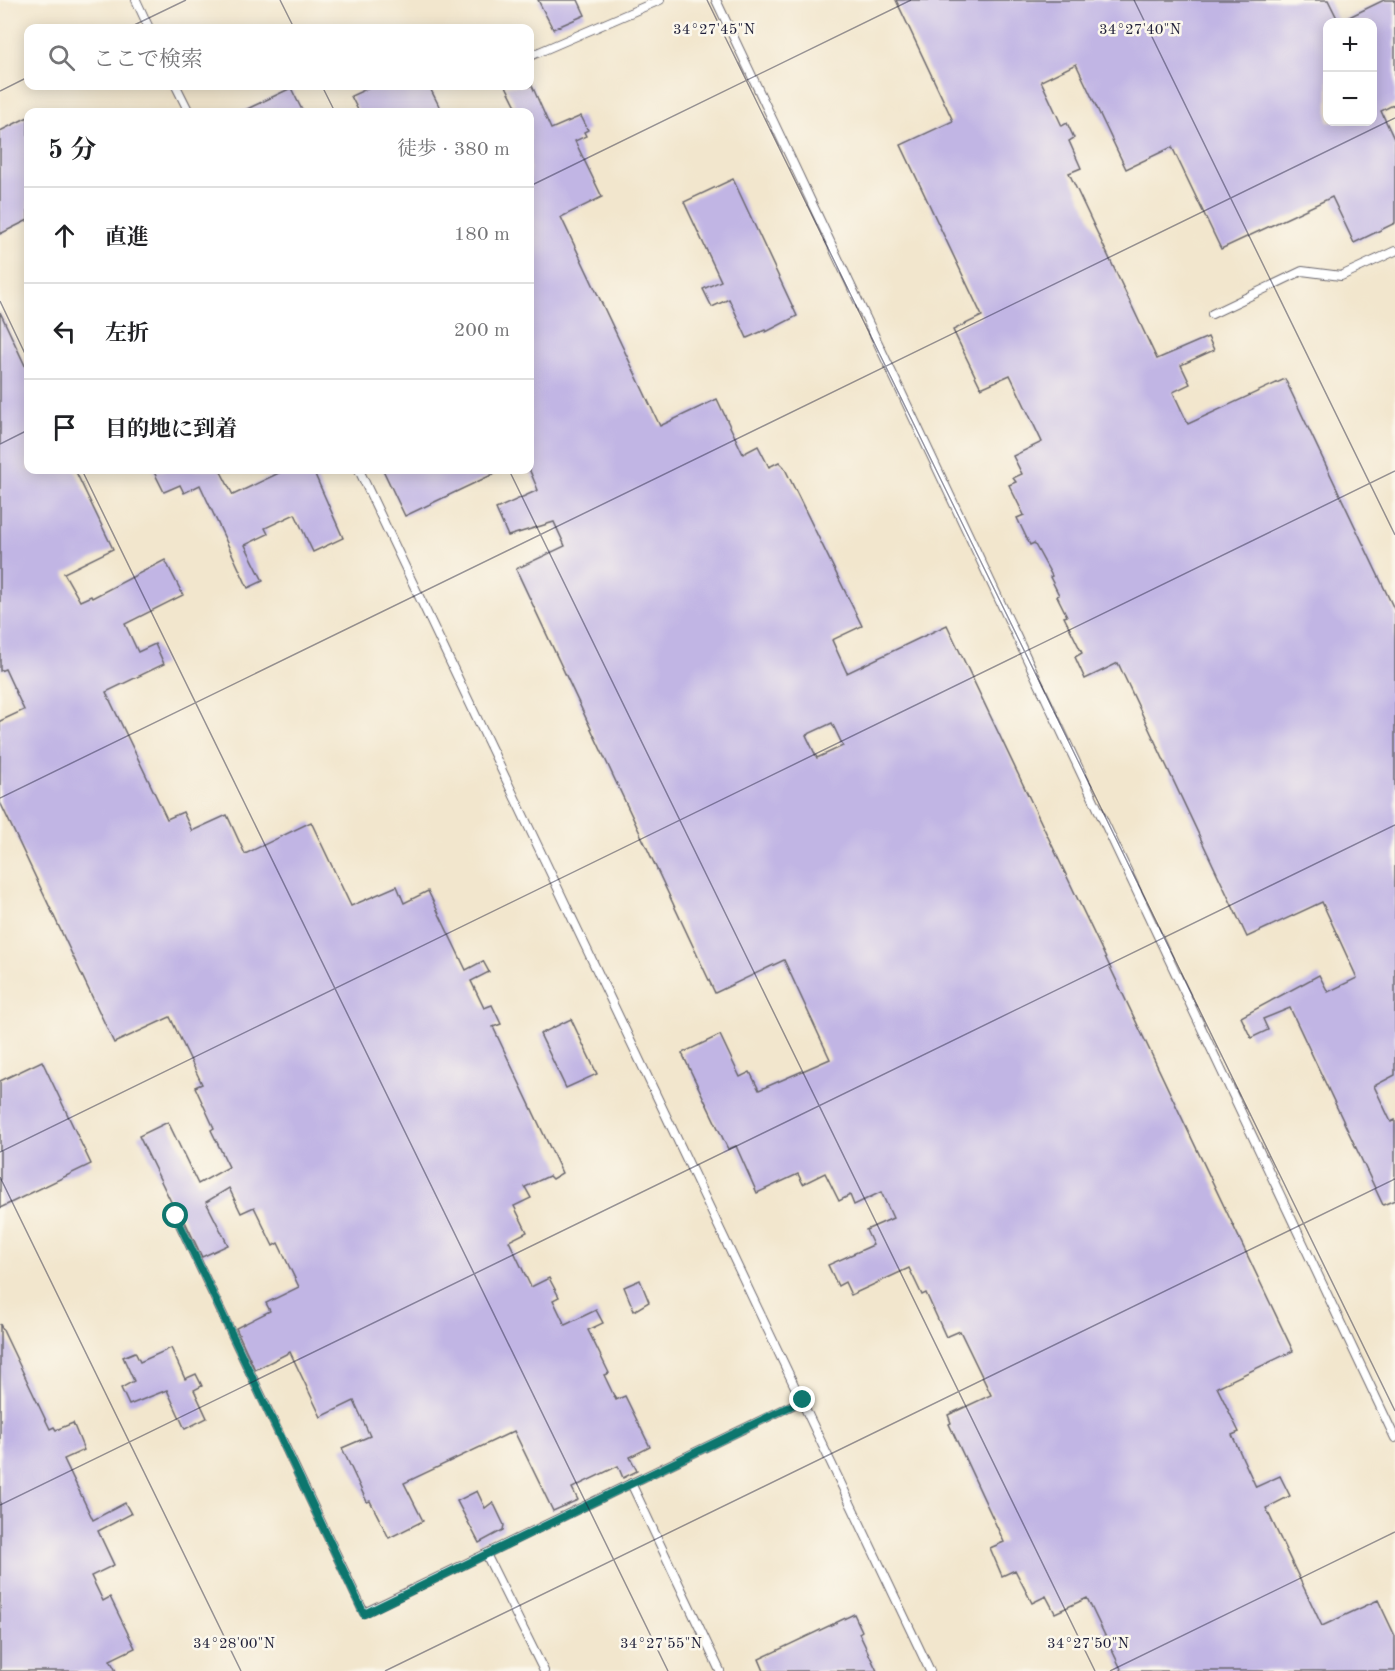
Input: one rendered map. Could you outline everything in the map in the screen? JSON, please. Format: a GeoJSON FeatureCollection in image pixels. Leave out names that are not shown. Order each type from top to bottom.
{"type":"FeatureCollection","features":[{"type":"Feature","properties":{"kind":"lane"},"geometry":{"type":"LineString","coordinates":[[136,0],[147,24]]}},
{"type":"Feature","properties":{"kind":"lane"},"geometry":{"type":"LineString","coordinates":[[534,54],[660,0]]}},
{"type":"Feature","properties":{"kind":"lane"},"geometry":{"type":"LineString","coordinates":[[716,0],[1395,1438]]}},
{"type":"Feature","properties":{"kind":"lane"},"geometry":{"type":"LineString","coordinates":[[178,90],[187,108]]}},
{"type":"Feature","properties":{"kind":"lane"},"geometry":{"type":"LineString","coordinates":[[1212,314],[1302,271],[1341,276],[1395,251]]}},
{"type":"Feature","properties":{"kind":"lane"},"geometry":{"type":"LineString","coordinates":[[361,474],[930,1671]]}},
{"type":"Feature","properties":{"kind":"lane"},"geometry":{"type":"LineString","coordinates":[[176,1216],[364,1614],[803,1400]]}},
{"type":"Feature","properties":{"kind":"lane"},"geometry":{"type":"LineString","coordinates":[[631,1483],[720,1671]]}},
{"type":"Feature","properties":{"kind":"lane"},"geometry":{"type":"LineString","coordinates":[[486,1554],[544,1671]]}},
{"type":"Feature","properties":{"kind":"building"},"geometry":{"type":"Polygon","coordinates":[[[538,0],[578,0],[585,15],[553,29],[538,0]]]}},
{"type":"Feature","properties":{"kind":"building"},"geometry":{"type":"Polygon","coordinates":[[[896,0],[1328,0],[1337,18],[1323,18],[1323,126],[1377,126],[1377,18],[1347,18],[1384,0],[1395,0],[1395,104],[1381,111],[1395,141],[1395,223],[1354,243],[1332,197],[1221,249],[1172,147],[1126,169],[1076,64],[1041,81],[1062,126],[1067,123],[1074,138],[1069,141],[1081,168],[1069,173],[1157,359],[1208,337],[1214,350],[1181,365],[1190,384],[1173,392],[1188,424],[1285,379],[1395,611],[1395,1075],[1374,1086],[1391,1122],[1395,1120],[1395,1200],[1383,1205],[1290,1008],[1263,1019],[1268,1030],[1251,1038],[1241,1017],[1319,975],[1328,992],[1357,978],[1322,902],[1247,937],[1118,663],[1085,679],[1075,657],[1082,653],[1064,617],[1067,616],[1057,596],[1059,595],[1050,577],[1052,576],[1034,543],[1030,545],[1017,518],[1024,515],[1009,485],[1016,482],[1013,478],[1022,474],[1013,456],[1042,442],[1010,375],[981,388],[953,330],[982,316],[901,145],[953,121],[896,0]]]}},
{"type":"Feature","properties":{"kind":"building"},"geometry":{"type":"Polygon","coordinates":[[[287,90],[292,90],[301,108],[249,108],[287,90]]]}},
{"type":"Feature","properties":{"kind":"building"},"geometry":{"type":"Polygon","coordinates":[[[364,90],[431,90],[440,108],[357,108],[351,96],[364,90]]]}},
{"type":"Feature","properties":{"kind":"building"},"geometry":{"type":"Polygon","coordinates":[[[508,90],[534,90],[551,129],[581,116],[588,130],[584,132],[586,136],[575,141],[602,197],[561,217],[660,426],[717,399],[743,454],[758,446],[769,467],[779,462],[784,467],[862,626],[832,640],[847,673],[947,625],[1293,1351],[1217,1387],[1239,1432],[1232,1435],[1256,1487],[1280,1476],[1290,1496],[1266,1508],[1322,1626],[1378,1600],[1395,1636],[1395,1671],[1122,1671],[1087,1598],[1055,1613],[1046,1596],[1032,1603],[1015,1570],[1002,1576],[990,1548],[1004,1542],[949,1424],[951,1423],[948,1415],[991,1395],[960,1331],[946,1337],[926,1293],[922,1295],[909,1268],[851,1295],[845,1282],[838,1286],[828,1265],[873,1245],[866,1230],[893,1218],[881,1192],[854,1205],[850,1195],[839,1201],[825,1173],[803,1184],[798,1174],[757,1193],[736,1146],[728,1149],[682,1053],[720,1035],[740,1077],[750,1072],[759,1090],[830,1059],[784,960],[715,993],[516,569],[565,546],[554,522],[508,536],[496,509],[538,490],[531,474],[534,474],[534,108],[517,108],[508,90]],[[832,723],[806,735],[817,758],[843,746],[832,723]]]}},
{"type":"Feature","properties":{"kind":"building"},"geometry":{"type":"Polygon","coordinates":[[[24,119],[24,222],[0,234],[0,131],[24,119]]]}},
{"type":"Feature","properties":{"kind":"building"},"geometry":{"type":"Polygon","coordinates":[[[733,179],[797,316],[766,332],[765,330],[747,338],[729,299],[712,307],[703,289],[721,281],[684,202],[733,179]]]}},
{"type":"Feature","properties":{"kind":"building"},"geometry":{"type":"Polygon","coordinates":[[[0,312],[24,363],[24,474],[77,474],[113,549],[64,573],[80,601],[91,596],[92,598],[165,560],[183,595],[125,624],[138,652],[155,644],[164,664],[106,692],[167,819],[183,812],[192,831],[227,815],[245,854],[311,822],[351,906],[397,886],[404,903],[428,891],[466,970],[483,961],[489,972],[471,981],[484,1008],[492,1005],[501,1024],[493,1027],[562,1173],[552,1179],[549,1176],[525,1187],[531,1198],[514,1206],[527,1232],[509,1241],[531,1287],[549,1278],[559,1297],[553,1300],[565,1325],[596,1310],[603,1323],[588,1330],[609,1373],[604,1375],[616,1400],[625,1396],[650,1447],[630,1457],[637,1471],[623,1478],[618,1466],[572,1488],[578,1500],[553,1511],[514,1431],[404,1483],[423,1521],[389,1538],[370,1501],[367,1502],[342,1448],[370,1436],[354,1401],[321,1417],[290,1352],[255,1370],[236,1328],[270,1311],[266,1303],[299,1287],[278,1243],[273,1246],[254,1207],[241,1213],[229,1188],[206,1202],[228,1245],[202,1257],[181,1213],[175,1210],[139,1136],[168,1122],[198,1184],[229,1167],[211,1130],[214,1128],[195,1087],[202,1084],[170,1017],[114,1043],[0,802],[0,721],[24,710],[5,669],[0,671],[0,312]]]}},
{"type":"Feature","properties":{"kind":"building"},"geometry":{"type":"Polygon","coordinates":[[[155,474],[222,474],[233,495],[277,474],[315,474],[343,538],[313,552],[295,514],[265,528],[268,534],[245,545],[263,581],[248,588],[200,485],[184,493],[180,485],[164,492],[155,474]]]}},
{"type":"Feature","properties":{"kind":"building"},"geometry":{"type":"Polygon","coordinates":[[[385,474],[494,474],[405,516],[385,474]]]}},
{"type":"Feature","properties":{"kind":"building"},"geometry":{"type":"Polygon","coordinates":[[[571,1019],[597,1074],[566,1088],[540,1034],[571,1019]]]}},
{"type":"Feature","properties":{"kind":"building"},"geometry":{"type":"Polygon","coordinates":[[[42,1061],[91,1164],[0,1208],[0,1081],[42,1061]]]}},
{"type":"Feature","properties":{"kind":"building"},"geometry":{"type":"Polygon","coordinates":[[[640,1280],[649,1302],[634,1311],[624,1287],[640,1280]]]}},
{"type":"Feature","properties":{"kind":"building"},"geometry":{"type":"Polygon","coordinates":[[[0,1324],[50,1429],[54,1427],[56,1430],[73,1423],[84,1450],[64,1459],[93,1520],[125,1503],[131,1514],[98,1531],[114,1565],[91,1576],[103,1601],[110,1597],[135,1648],[110,1660],[116,1671],[0,1671],[0,1324]]]}},
{"type":"Feature","properties":{"kind":"building"},"geometry":{"type":"Polygon","coordinates":[[[171,1348],[185,1379],[196,1374],[202,1386],[194,1390],[207,1418],[185,1429],[167,1390],[129,1405],[121,1388],[134,1381],[123,1357],[135,1352],[140,1362],[171,1348]]]}},
{"type":"Feature","properties":{"kind":"building"},"geometry":{"type":"Polygon","coordinates":[[[477,1491],[485,1508],[493,1502],[504,1525],[503,1530],[479,1543],[457,1501],[477,1491]]]}},
{"type":"Feature","properties":{"kind":"building"},"geometry":{"type":"Polygon","coordinates":[[[854,1614],[862,1631],[859,1633],[877,1671],[764,1671],[759,1659],[854,1614]]]}},
{"type":"Feature","properties":{"kind":"route"},"geometry":{"type":"LineString","coordinates":[[176,1216],[364,1614],[803,1400]]}}]}
